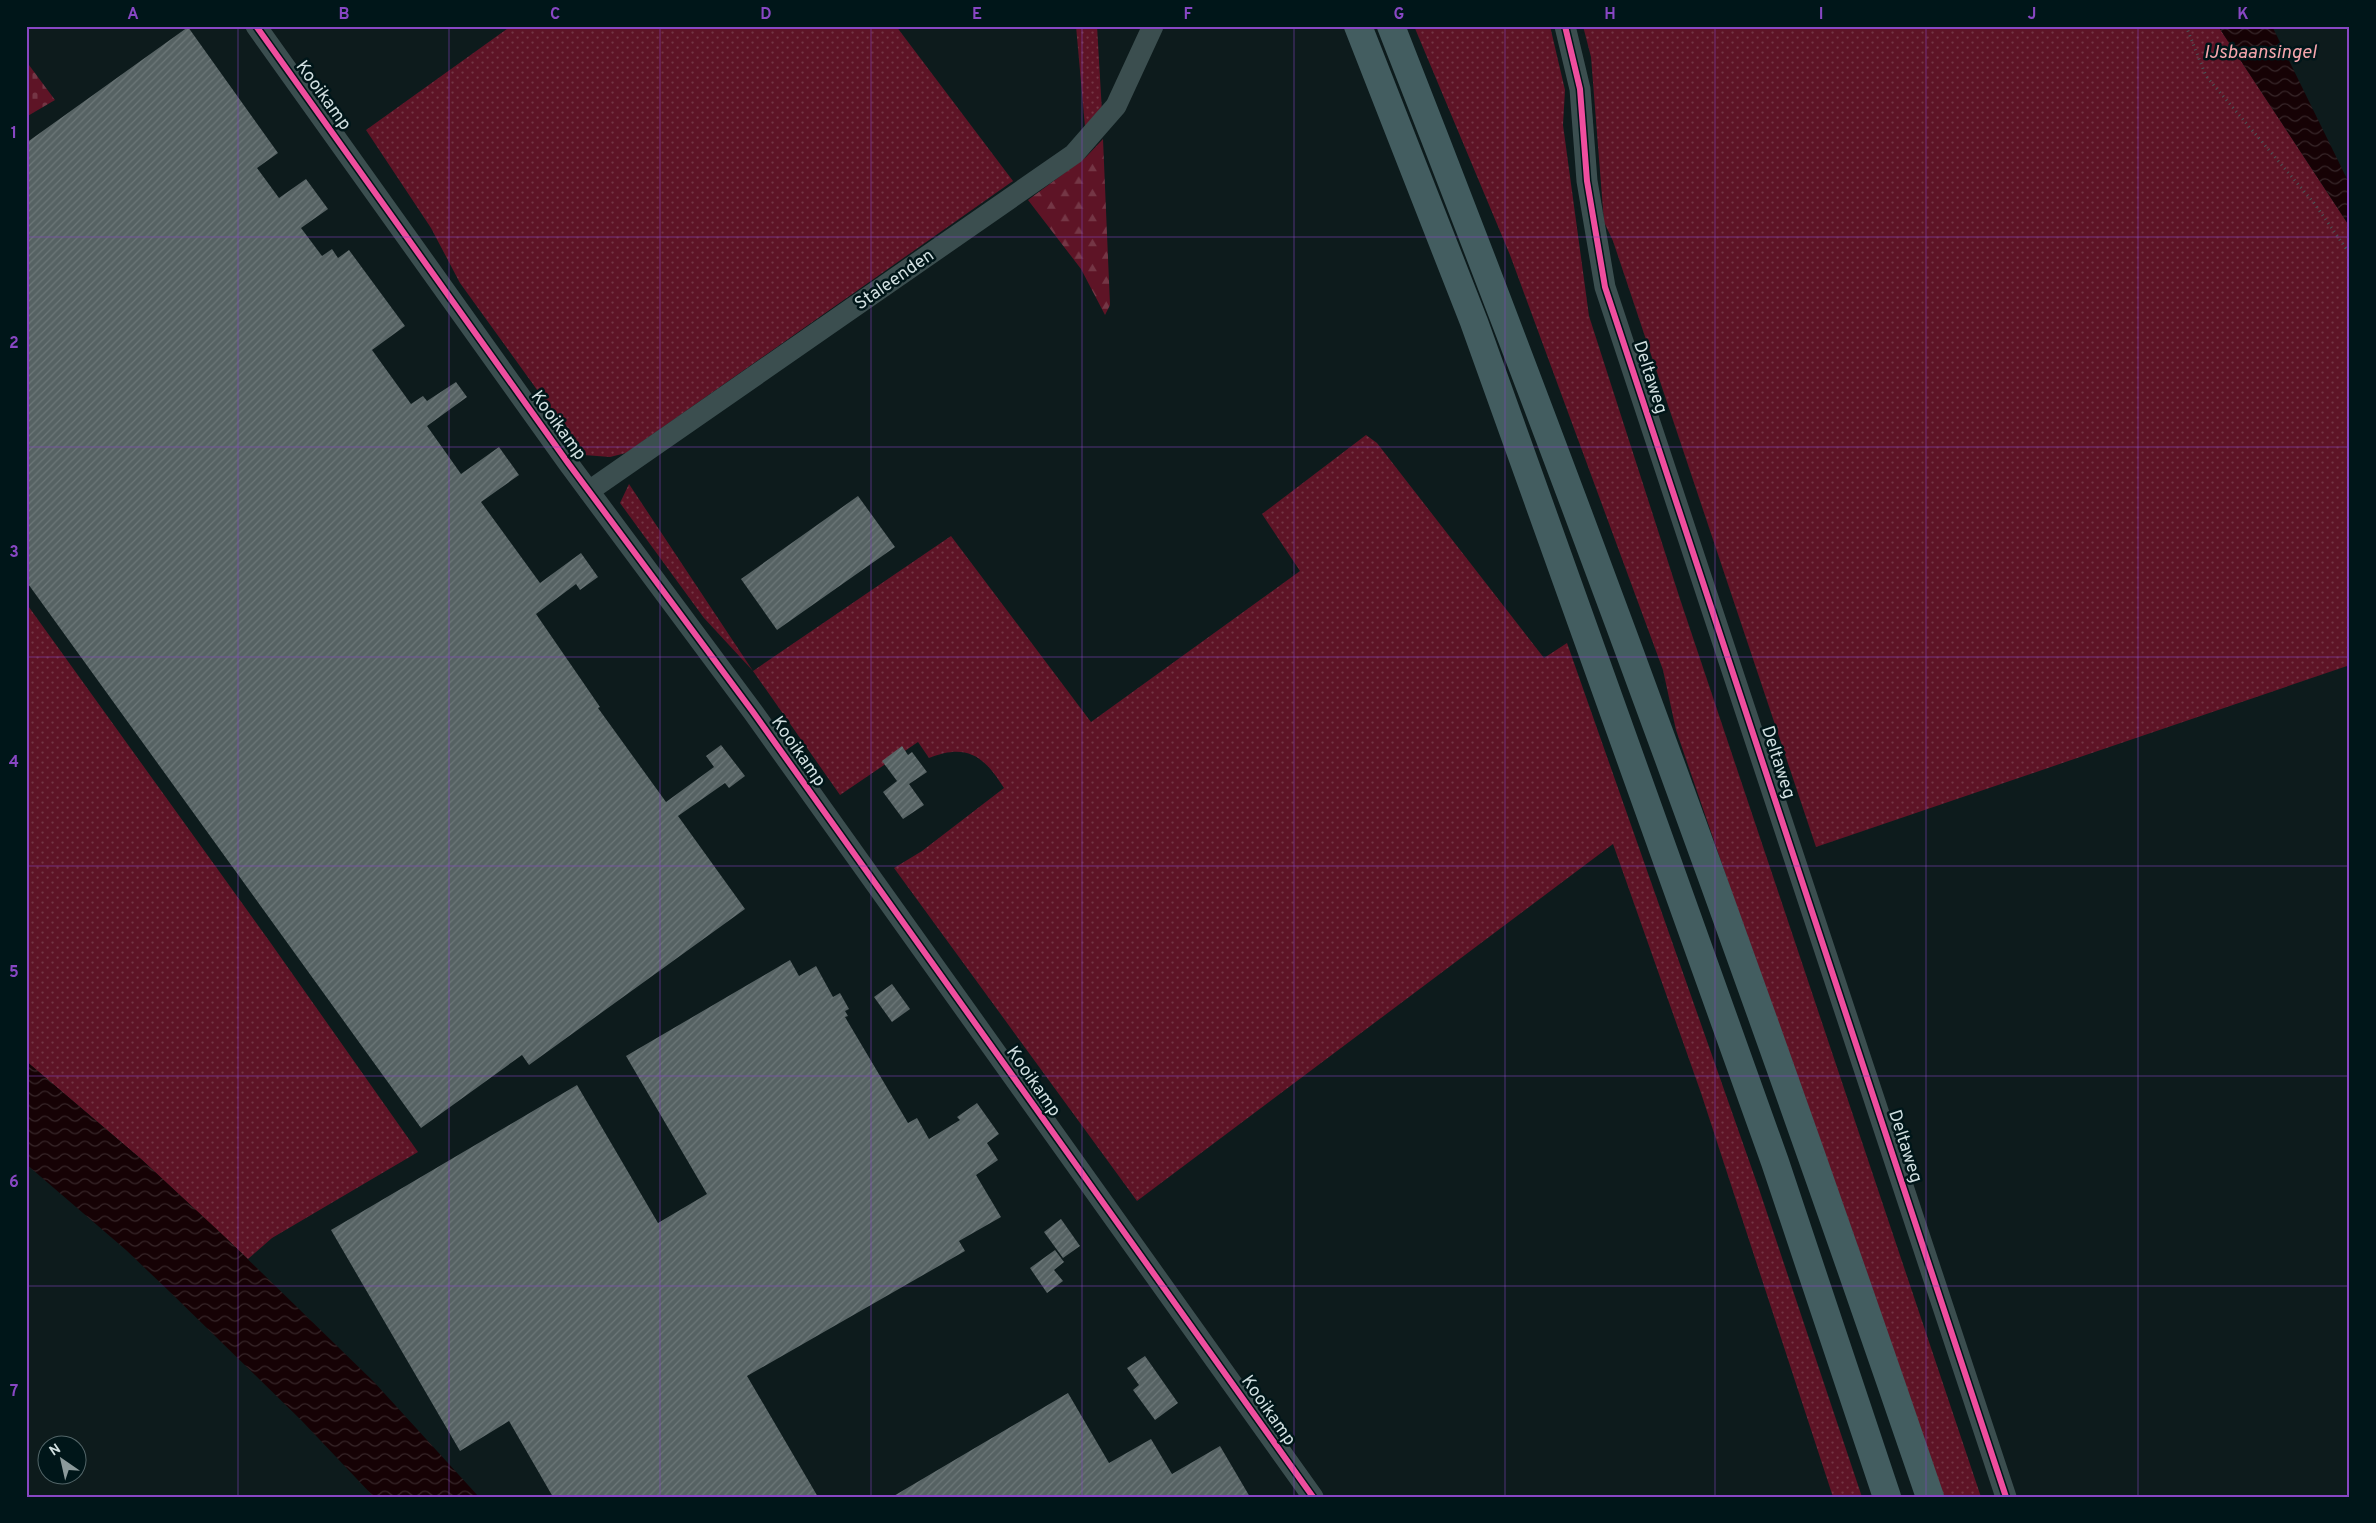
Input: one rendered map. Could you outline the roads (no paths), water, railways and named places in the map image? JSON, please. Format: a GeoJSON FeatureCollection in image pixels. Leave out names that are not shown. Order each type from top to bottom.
{"type":"FeatureCollection","features":[{"type":"Feature","properties":{"kind":"highway"},"geometry":{"type":"LineString","coordinates":[[1391,26],[1503,311],[1800,1118],[1930,1497]]}},
{"type":"Feature","properties":{"kind":"highway"},"geometry":{"type":"LineString","coordinates":[[1358,27],[1477,331],[1775,1162],[1888,1497]]}},
{"type":"Feature","properties":{"kind":"street","name":"Kooikamp"},"geometry":{"type":"LineString","coordinates":[[256,26],[589,491],[753,712],[1313,1497]]}},
{"type":"Feature","properties":{"kind":"street","name":"Staleenden"},"geometry":{"type":"LineString","coordinates":[[589,491],[1074,154],[1116,106],[1153,26]]}},
{"type":"Feature","properties":{"kind":"street","name":"Deltaweg"},"geometry":{"type":"LineString","coordinates":[[1565,26],[1580,89],[1587,182],[1605,287],[2006,1497]]}},
{"type":"Feature","properties":{"kind":"water","name":"IJsbaansingel"},"geometry":{"type":"Polygon","coordinates":[[[2218,26],[2272,26],[2350,185],[2350,227],[2218,26]]]}},
{"type":"Feature","properties":{"kind":"water"},"geometry":{"type":"Polygon","coordinates":[[[26,1061],[141,1159],[224,1236],[374,1382],[479,1497],[374,1497],[301,1420],[170,1292],[126,1250],[26,1164],[26,1061]]]}}]}
